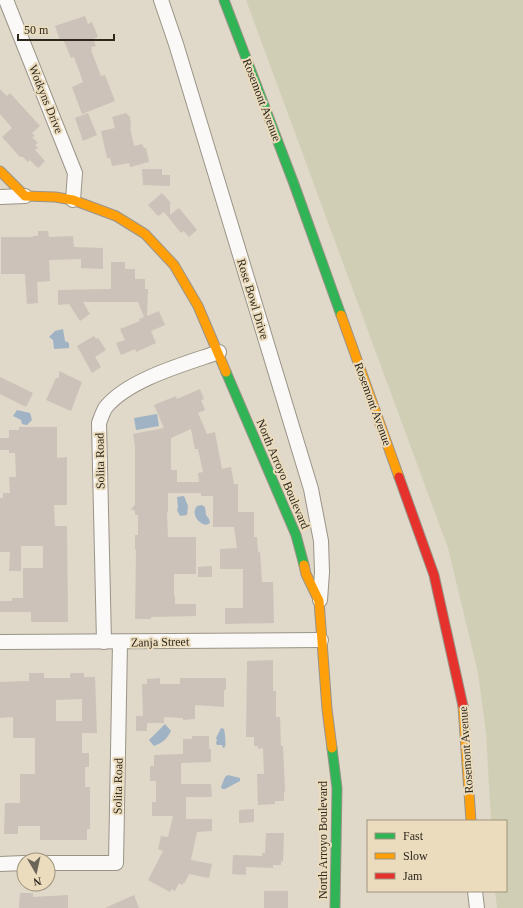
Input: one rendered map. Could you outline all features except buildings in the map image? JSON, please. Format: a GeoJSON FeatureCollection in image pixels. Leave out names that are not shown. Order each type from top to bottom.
{"type":"FeatureCollection","features":[{"type":"Feature","properties":{"kind":"street","name":"Wotkyns Drive"},"geometry":{"type":"LineString","coordinates":[[6,0],[75,173],[73,200]]}},
{"type":"Feature","properties":{"kind":"street","name":"Rose Bowl Drive"},"geometry":{"type":"LineString","coordinates":[[161,0],[178,51],[311,489],[321,541],[322,572],[320,601]]}},
{"type":"Feature","properties":{"kind":"street","name":"Rosemont Avenue"},"geometry":{"type":"LineString","coordinates":[[224,0],[299,199],[434,575],[464,711],[471,820]]}},
{"type":"Feature","properties":{"kind":"street"},"geometry":{"type":"LineString","coordinates":[[0,172],[25,196]]}},
{"type":"Feature","properties":{"kind":"street","name":"North Arroyo Boulevard"},"geometry":{"type":"LineString","coordinates":[[25,196],[55,197],[73,200],[116,216],[145,234],[170,260],[198,306],[296,535],[306,574],[320,601],[321,640],[327,709],[337,788],[335,908]]}},
{"type":"Feature","properties":{"kind":"street"},"geometry":{"type":"LineString","coordinates":[[0,197],[25,196]]}},
{"type":"Feature","properties":{"kind":"street","name":"Solita Road"},"geometry":{"type":"LineString","coordinates":[[104,642],[99,424],[106,408],[120,394],[147,379],[218,352]]}},
{"type":"Feature","properties":{"kind":"street","name":"Zanja Street"},"geometry":{"type":"LineString","coordinates":[[0,642],[321,640]]}},
{"type":"Feature","properties":{"kind":"street","name":"Solita Road"},"geometry":{"type":"LineString","coordinates":[[56,863],[116,863],[120,642]]}},
{"type":"Feature","properties":{"kind":"street"},"geometry":{"type":"LineString","coordinates":[[0,864],[16,864]]}},
{"type":"Feature","properties":{"kind":"street"},"geometry":{"type":"LineString","coordinates":[[475,892],[477,908]]}},
{"type":"Feature","properties":{"kind":"green space"},"geometry":{"type":"Polygon","coordinates":[[[246,0],[523,0],[523,908],[497,908],[495,892],[507,892],[507,820],[491,820],[486,733],[478,673],[448,548],[246,0]]]}},
{"type":"Feature","properties":{"kind":"water"},"geometry":{"type":"Polygon","coordinates":[[[63,329],[65,341],[69,343],[69,348],[54,349],[53,340],[49,337],[55,331],[63,329]]]}},
{"type":"Feature","properties":{"kind":"water"},"geometry":{"type":"Polygon","coordinates":[[[17,410],[30,413],[32,420],[27,425],[22,424],[21,420],[13,416],[17,410]]]}},
{"type":"Feature","properties":{"kind":"water"},"geometry":{"type":"Polygon","coordinates":[[[157,414],[159,426],[136,430],[134,418],[157,414]]]}},
{"type":"Feature","properties":{"kind":"water"},"geometry":{"type":"Polygon","coordinates":[[[184,496],[188,506],[187,515],[180,516],[177,510],[177,497],[184,496]]]}},
{"type":"Feature","properties":{"kind":"water"},"geometry":{"type":"Polygon","coordinates":[[[202,505],[205,507],[206,515],[210,523],[206,525],[200,522],[195,515],[195,509],[197,506],[202,505]]]}},
{"type":"Feature","properties":{"kind":"water"},"geometry":{"type":"Polygon","coordinates":[[[165,724],[171,731],[164,740],[154,746],[149,740],[165,724]]]}},
{"type":"Feature","properties":{"kind":"water"},"geometry":{"type":"Polygon","coordinates":[[[221,728],[224,729],[225,735],[225,747],[223,748],[222,745],[217,745],[216,743],[216,738],[221,728]]]}},
{"type":"Feature","properties":{"kind":"water"},"geometry":{"type":"Polygon","coordinates":[[[228,775],[240,778],[240,781],[225,789],[222,789],[221,787],[225,777],[228,775]]]}},
{"type":"Feature","properties":{"kind":"traffic: fast"},"geometry":{"type":"LineString","coordinates":[[224,0],[294,184],[341,315]]}},
{"type":"Feature","properties":{"kind":"traffic: fast"},"geometry":{"type":"LineString","coordinates":[[226,372],[296,535],[304,565]]}},
{"type":"Feature","properties":{"kind":"traffic: fast"},"geometry":{"type":"LineString","coordinates":[[332,748],[337,788],[335,908]]}},
{"type":"Feature","properties":{"kind":"traffic: slow"},"geometry":{"type":"LineString","coordinates":[[0,171],[25,196],[55,197],[73,200],[116,216],[145,234],[174,265],[198,306],[226,372]]}},
{"type":"Feature","properties":{"kind":"traffic: slow"},"geometry":{"type":"LineString","coordinates":[[341,315],[399,477]]}},
{"type":"Feature","properties":{"kind":"traffic: slow"},"geometry":{"type":"LineString","coordinates":[[304,565],[306,574],[319,601],[327,709],[332,748]]}},
{"type":"Feature","properties":{"kind":"traffic: slow"},"geometry":{"type":"LineString","coordinates":[[463,706],[471,820]]}},
{"type":"Feature","properties":{"kind":"traffic: jam"},"geometry":{"type":"LineString","coordinates":[[399,477],[434,575],[463,706]]}}]}
